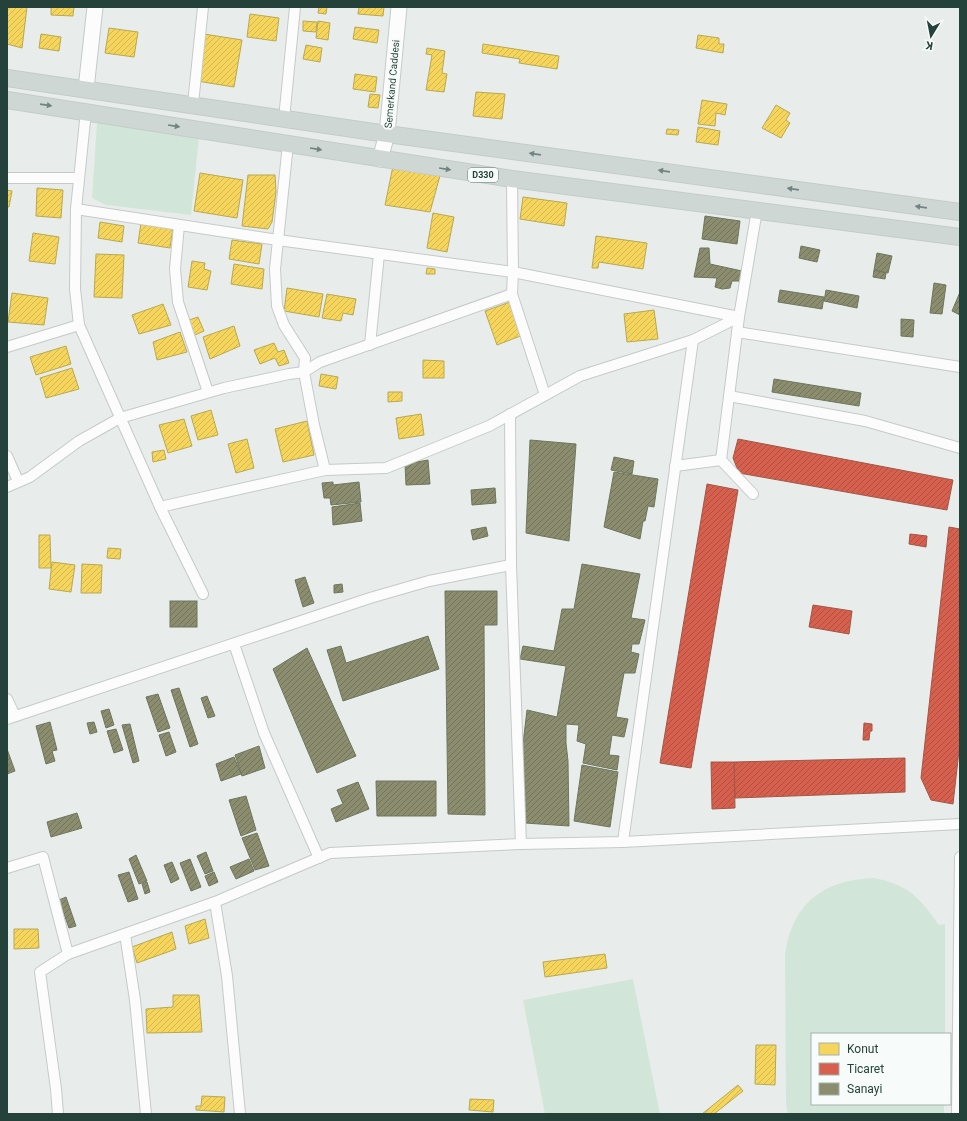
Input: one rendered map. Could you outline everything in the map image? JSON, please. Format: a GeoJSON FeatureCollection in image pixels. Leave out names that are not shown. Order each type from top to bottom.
{"type":"FeatureCollection","features":[{"type":"Feature","properties":{"kind":"main road"},"geometry":{"type":"LineString","coordinates":[[7,78],[193,104],[388,134],[960,212]]}},
{"type":"Feature","properties":{"kind":"main road","name":"D330"},"geometry":{"type":"LineString","coordinates":[[7,100],[86,111],[512,179],[960,237]]}},
{"type":"Feature","properties":{"kind":"street"},"geometry":{"type":"LineString","coordinates":[[86,89],[95,7]]}},
{"type":"Feature","properties":{"kind":"street"},"geometry":{"type":"LineString","coordinates":[[193,104],[203,7]]}},
{"type":"Feature","properties":{"kind":"street"},"geometry":{"type":"LineString","coordinates":[[284,119],[294,7]]}},
{"type":"Feature","properties":{"kind":"street","name":"Semerkand Caddesi"},"geometry":{"type":"LineString","coordinates":[[380,159],[388,134],[399,7]]}},
{"type":"Feature","properties":{"kind":"street"},"geometry":{"type":"LineString","coordinates":[[86,111],[76,209],[75,289],[79,325],[160,507],[202,594]]}},
{"type":"Feature","properties":{"kind":"street"},"geometry":{"type":"LineString","coordinates":[[288,144],[275,269],[278,306],[284,325],[305,358],[304,372],[325,470]]}},
{"type":"Feature","properties":{"kind":"street"},"geometry":{"type":"LineString","coordinates":[[7,178],[79,178]]}},
{"type":"Feature","properties":{"kind":"street"},"geometry":{"type":"LineString","coordinates":[[512,179],[512,294],[545,395]]}},
{"type":"Feature","properties":{"kind":"street"},"geometry":{"type":"LineString","coordinates":[[76,209],[278,240],[513,272],[739,316]]}},
{"type":"Feature","properties":{"kind":"street"},"geometry":{"type":"LineString","coordinates":[[721,460],[739,316],[757,210]]}},
{"type":"Feature","properties":{"kind":"street"},"geometry":{"type":"LineString","coordinates":[[179,225],[175,268],[178,302],[208,392]]}},
{"type":"Feature","properties":{"kind":"street"},"geometry":{"type":"LineString","coordinates":[[370,345],[379,254]]}},
{"type":"Feature","properties":{"kind":"street"},"geometry":{"type":"LineString","coordinates":[[7,487],[30,477],[78,441],[120,418],[208,392],[304,372],[320,362],[512,294]]}},
{"type":"Feature","properties":{"kind":"street"},"geometry":{"type":"LineString","coordinates":[[160,507],[325,470],[386,468],[489,426],[580,376],[693,340],[739,316]]}},
{"type":"Feature","properties":{"kind":"street"},"geometry":{"type":"LineString","coordinates":[[7,347],[79,325]]}},
{"type":"Feature","properties":{"kind":"street"},"geometry":{"type":"LineString","coordinates":[[737,332],[960,366]]}},
{"type":"Feature","properties":{"kind":"street"},"geometry":{"type":"LineString","coordinates":[[623,842],[693,340]]}},
{"type":"Feature","properties":{"kind":"street"},"geometry":{"type":"LineString","coordinates":[[729,396],[865,420],[960,448]]}},
{"type":"Feature","properties":{"kind":"street"},"geometry":{"type":"LineString","coordinates":[[510,414],[511,565],[521,844]]}},
{"type":"Feature","properties":{"kind":"street"},"geometry":{"type":"LineString","coordinates":[[7,456],[18,481]]}},
{"type":"Feature","properties":{"kind":"street"},"geometry":{"type":"LineString","coordinates":[[675,466],[721,460]]}},
{"type":"Feature","properties":{"kind":"street"},"geometry":{"type":"LineString","coordinates":[[721,460],[753,494]]}},
{"type":"Feature","properties":{"kind":"street"},"geometry":{"type":"LineString","coordinates":[[7,699],[11,717],[370,598],[429,581],[511,565]]}},
{"type":"Feature","properties":{"kind":"street"},"geometry":{"type":"LineString","coordinates":[[234,644],[264,733],[319,858]]}},
{"type":"Feature","properties":{"kind":"street"},"geometry":{"type":"LineString","coordinates":[[58,1114],[40,972],[68,954],[215,902],[330,853],[521,844],[623,842],[960,824]]}},
{"type":"Feature","properties":{"kind":"street"},"geometry":{"type":"LineString","coordinates":[[7,868],[43,857],[68,954]]}},
{"type":"Feature","properties":{"kind":"street"},"geometry":{"type":"LineString","coordinates":[[957,1114],[960,857]]}},
{"type":"Feature","properties":{"kind":"street"},"geometry":{"type":"LineString","coordinates":[[215,902],[227,976],[240,1114]]}},
{"type":"Feature","properties":{"kind":"street"},"geometry":{"type":"LineString","coordinates":[[125,934],[135,1000],[146,1114]]}},
{"type":"Feature","properties":{"kind":"green space"},"geometry":{"type":"Polygon","coordinates":[[[97,123],[199,137],[191,215],[106,205],[92,198],[97,123]]]}},
{"type":"Feature","properties":{"kind":"green space"},"geometry":{"type":"Polygon","coordinates":[[[873,878],[904,888],[919,899],[939,925],[945,924],[945,1033],[811,1033],[811,1105],[944,1105],[944,1114],[788,1114],[786,1104],[785,956],[788,938],[794,922],[802,909],[812,898],[839,884],[873,878]]]}},
{"type":"Feature","properties":{"kind":"green space"},"geometry":{"type":"Polygon","coordinates":[[[633,979],[660,1114],[545,1114],[523,1000],[633,979]]]}},
{"type":"Feature","properties":{"kind":"building: Konut"},"geometry":{"type":"Polygon","coordinates":[[[7,7],[27,7],[22,48],[7,44],[7,7]]]}},
{"type":"Feature","properties":{"kind":"building: Konut"},"geometry":{"type":"Polygon","coordinates":[[[51,7],[74,7],[73,16],[51,15],[51,7]]]}},
{"type":"Feature","properties":{"kind":"building: Konut"},"geometry":{"type":"Polygon","coordinates":[[[319,7],[327,7],[326,14],[318,13],[319,7]]]}},
{"type":"Feature","properties":{"kind":"building: Konut"},"geometry":{"type":"Polygon","coordinates":[[[359,7],[384,7],[383,16],[358,14],[359,7]]]}},
{"type":"Feature","properties":{"kind":"building: Konut"},"geometry":{"type":"Polygon","coordinates":[[[250,14],[279,18],[276,41],[247,37],[250,14]]]}},
{"type":"Feature","properties":{"kind":"building: Konut"},"geometry":{"type":"Polygon","coordinates":[[[303,21],[317,22],[316,32],[303,31],[303,21]]]}},
{"type":"Feature","properties":{"kind":"building: Konut"},"geometry":{"type":"Polygon","coordinates":[[[318,21],[330,23],[328,40],[316,38],[318,21]]]}},
{"type":"Feature","properties":{"kind":"building: Konut"},"geometry":{"type":"Polygon","coordinates":[[[355,27],[379,30],[377,43],[353,39],[355,27]]]}},
{"type":"Feature","properties":{"kind":"building: Konut"},"geometry":{"type":"Polygon","coordinates":[[[109,28],[138,32],[134,57],[105,53],[109,28]]]}},
{"type":"Feature","properties":{"kind":"building: Konut"},"geometry":{"type":"Polygon","coordinates":[[[41,34],[61,37],[59,51],[39,48],[41,34]]]}},
{"type":"Feature","properties":{"kind":"building: Konut"},"geometry":{"type":"Polygon","coordinates":[[[204,34],[242,40],[234,87],[197,81],[204,34]]]}},
{"type":"Feature","properties":{"kind":"building: Konut"},"geometry":{"type":"Polygon","coordinates":[[[698,35],[719,38],[719,44],[724,44],[723,53],[696,48],[698,35]]]}},
{"type":"Feature","properties":{"kind":"building: Konut"},"geometry":{"type":"Polygon","coordinates":[[[483,44],[559,56],[557,69],[519,63],[520,59],[482,53],[483,44]]]}},
{"type":"Feature","properties":{"kind":"building: Konut"},"geometry":{"type":"Polygon","coordinates":[[[306,45],[322,48],[320,62],[303,59],[306,45]]]}},
{"type":"Feature","properties":{"kind":"building: Konut"},"geometry":{"type":"Polygon","coordinates":[[[427,48],[445,51],[442,73],[447,74],[444,92],[426,90],[432,55],[426,54],[427,48]]]}},
{"type":"Feature","properties":{"kind":"building: Konut"},"geometry":{"type":"Polygon","coordinates":[[[355,74],[377,77],[375,92],[353,89],[355,74]]]}},
{"type":"Feature","properties":{"kind":"building: Konut"},"geometry":{"type":"Polygon","coordinates":[[[476,92],[505,94],[502,119],[473,116],[476,92]]]}},
{"type":"Feature","properties":{"kind":"building: Konut"},"geometry":{"type":"Polygon","coordinates":[[[370,94],[380,95],[378,108],[368,107],[370,94]]]}},
{"type":"Feature","properties":{"kind":"building: Konut"},"geometry":{"type":"Polygon","coordinates":[[[702,100],[727,104],[725,115],[716,113],[715,126],[698,124],[702,100]]]}},
{"type":"Feature","properties":{"kind":"building: Konut"},"geometry":{"type":"Polygon","coordinates":[[[776,105],[790,113],[786,120],[790,123],[781,138],[762,128],[776,105]]]}},
{"type":"Feature","properties":{"kind":"building: Konut"},"geometry":{"type":"Polygon","coordinates":[[[698,127],[720,131],[718,145],[696,142],[698,127]]]}},
{"type":"Feature","properties":{"kind":"building: Konut"},"geometry":{"type":"Polygon","coordinates":[[[667,129],[679,130],[678,135],[666,134],[667,129]]]}},
{"type":"Feature","properties":{"kind":"building: Konut"},"geometry":{"type":"Polygon","coordinates":[[[393,166],[441,172],[430,212],[385,205],[393,166]]]}},
{"type":"Feature","properties":{"kind":"building: Konut"},"geometry":{"type":"Polygon","coordinates":[[[200,173],[243,180],[237,218],[194,211],[200,173]]]}},
{"type":"Feature","properties":{"kind":"building: Konut"},"geometry":{"type":"Polygon","coordinates":[[[248,175],[275,175],[276,192],[272,222],[268,229],[242,226],[248,175]]]}},
{"type":"Feature","properties":{"kind":"building: Konut"},"geometry":{"type":"Polygon","coordinates":[[[37,188],[63,190],[61,218],[36,216],[37,188]]]}},
{"type":"Feature","properties":{"kind":"building: Konut"},"geometry":{"type":"Polygon","coordinates":[[[7,190],[12,191],[9,207],[7,207],[7,190]]]}},
{"type":"Feature","properties":{"kind":"building: Konut"},"geometry":{"type":"Polygon","coordinates":[[[523,197],[567,203],[564,226],[520,219],[523,197]]]}},
{"type":"Feature","properties":{"kind":"building: Konut"},"geometry":{"type":"Polygon","coordinates":[[[433,213],[454,217],[447,252],[427,248],[433,213]]]}},
{"type":"Feature","properties":{"kind":"building: Konut"},"geometry":{"type":"Polygon","coordinates":[[[100,222],[124,226],[122,242],[98,238],[100,222]]]}},
{"type":"Feature","properties":{"kind":"building: Konut"},"geometry":{"type":"Polygon","coordinates":[[[141,223],[173,228],[170,248],[138,243],[141,223]]]}},
{"type":"Feature","properties":{"kind":"building: Konut"},"geometry":{"type":"Polygon","coordinates":[[[33,233],[59,237],[55,264],[29,261],[33,233]]]}},
{"type":"Feature","properties":{"kind":"building: Konut"},"geometry":{"type":"Polygon","coordinates":[[[596,236],[647,243],[643,269],[599,262],[598,268],[592,268],[596,236]]]}},
{"type":"Feature","properties":{"kind":"building: Konut"},"geometry":{"type":"Polygon","coordinates":[[[232,240],[262,244],[259,264],[229,259],[232,240]]]}},
{"type":"Feature","properties":{"kind":"building: Konut"},"geometry":{"type":"Polygon","coordinates":[[[96,254],[124,255],[122,298],[94,297],[96,254]]]}},
{"type":"Feature","properties":{"kind":"building: Konut"},"geometry":{"type":"Polygon","coordinates":[[[192,261],[205,263],[204,269],[211,271],[207,290],[188,287],[192,261]]]}},
{"type":"Feature","properties":{"kind":"building: Konut"},"geometry":{"type":"Polygon","coordinates":[[[234,264],[264,269],[262,289],[231,284],[234,264]]]}},
{"type":"Feature","properties":{"kind":"building: Konut"},"geometry":{"type":"Polygon","coordinates":[[[427,268],[435,269],[435,274],[426,274],[427,268]]]}},
{"type":"Feature","properties":{"kind":"building: Konut"},"geometry":{"type":"Polygon","coordinates":[[[287,288],[323,294],[319,317],[284,311],[287,288]]]}},
{"type":"Feature","properties":{"kind":"building: Konut"},"geometry":{"type":"Polygon","coordinates":[[[12,293],[48,298],[44,325],[8,322],[12,293]]]}},
{"type":"Feature","properties":{"kind":"building: Konut"},"geometry":{"type":"Polygon","coordinates":[[[327,294],[356,299],[353,315],[343,313],[341,321],[322,318],[327,294]]]}},
{"type":"Feature","properties":{"kind":"building: Konut"},"geometry":{"type":"Polygon","coordinates":[[[510,302],[523,335],[497,345],[485,311],[510,302]]]}},
{"type":"Feature","properties":{"kind":"building: Konut"},"geometry":{"type":"Polygon","coordinates":[[[163,304],[171,325],[139,334],[132,315],[163,304]]]}},
{"type":"Feature","properties":{"kind":"building: Konut"},"geometry":{"type":"Polygon","coordinates":[[[654,310],[658,339],[627,342],[624,314],[654,310]]]}},
{"type":"Feature","properties":{"kind":"building: Konut"},"geometry":{"type":"Polygon","coordinates":[[[198,317],[204,331],[195,335],[189,320],[198,317]]]}},
{"type":"Feature","properties":{"kind":"building: Konut"},"geometry":{"type":"Polygon","coordinates":[[[234,326],[240,346],[210,359],[203,337],[234,326]]]}},
{"type":"Feature","properties":{"kind":"building: Konut"},"geometry":{"type":"Polygon","coordinates":[[[180,332],[187,352],[157,360],[153,342],[180,332]]]}},
{"type":"Feature","properties":{"kind":"building: Konut"},"geometry":{"type":"Polygon","coordinates":[[[274,343],[278,352],[284,350],[289,363],[279,366],[275,358],[260,364],[254,350],[274,343]]]}},
{"type":"Feature","properties":{"kind":"building: Konut"},"geometry":{"type":"Polygon","coordinates":[[[66,346],[71,364],[36,375],[30,357],[66,346]]]}},
{"type":"Feature","properties":{"kind":"building: Konut"},"geometry":{"type":"Polygon","coordinates":[[[423,360],[444,361],[444,378],[423,378],[423,360]]]}},
{"type":"Feature","properties":{"kind":"building: Konut"},"geometry":{"type":"Polygon","coordinates":[[[72,368],[79,389],[46,398],[40,378],[72,368]]]}},
{"type":"Feature","properties":{"kind":"building: Konut"},"geometry":{"type":"Polygon","coordinates":[[[321,374],[338,377],[336,389],[319,386],[321,374]]]}},
{"type":"Feature","properties":{"kind":"building: Konut"},"geometry":{"type":"Polygon","coordinates":[[[388,392],[402,392],[402,401],[388,402],[388,392]]]}},
{"type":"Feature","properties":{"kind":"building: Konut"},"geometry":{"type":"Polygon","coordinates":[[[211,410],[218,435],[198,440],[191,416],[211,410]]]}},
{"type":"Feature","properties":{"kind":"building: Konut"},"geometry":{"type":"Polygon","coordinates":[[[421,414],[424,435],[399,439],[396,418],[421,414]]]}},
{"type":"Feature","properties":{"kind":"building: Konut"},"geometry":{"type":"Polygon","coordinates":[[[184,419],[192,446],[168,453],[159,425],[184,419]]]}},
{"type":"Feature","properties":{"kind":"building: Konut"},"geometry":{"type":"Polygon","coordinates":[[[307,421],[314,455],[283,462],[275,429],[307,421]]]}},
{"type":"Feature","properties":{"kind":"building: Konut"},"geometry":{"type":"Polygon","coordinates":[[[247,439],[254,468],[236,473],[228,444],[247,439]]]}},
{"type":"Feature","properties":{"kind":"building: Konut"},"geometry":{"type":"Polygon","coordinates":[[[164,450],[166,459],[153,462],[152,452],[164,450]]]}},
{"type":"Feature","properties":{"kind":"building: Konut"},"geometry":{"type":"Polygon","coordinates":[[[39,535],[50,535],[51,568],[39,568],[39,535]]]}},
{"type":"Feature","properties":{"kind":"building: Konut"},"geometry":{"type":"Polygon","coordinates":[[[108,548],[121,549],[120,559],[107,558],[108,548]]]}},
{"type":"Feature","properties":{"kind":"building: Konut"},"geometry":{"type":"Polygon","coordinates":[[[52,562],[75,565],[71,592],[49,589],[52,562]]]}},
{"type":"Feature","properties":{"kind":"building: Konut"},"geometry":{"type":"Polygon","coordinates":[[[82,564],[102,565],[101,593],[81,593],[82,564]]]}},
{"type":"Feature","properties":{"kind":"building: Konut"},"geometry":{"type":"Polygon","coordinates":[[[205,919],[209,938],[189,944],[185,926],[205,919]]]}},
{"type":"Feature","properties":{"kind":"building: Konut"},"geometry":{"type":"Polygon","coordinates":[[[14,929],[38,929],[39,948],[14,949],[14,929]]]}},
{"type":"Feature","properties":{"kind":"building: Konut"},"geometry":{"type":"Polygon","coordinates":[[[172,932],[176,949],[137,963],[132,947],[172,932]]]}},
{"type":"Feature","properties":{"kind":"building: Konut"},"geometry":{"type":"Polygon","coordinates":[[[605,954],[607,968],[545,977],[543,962],[605,954]]]}},
{"type":"Feature","properties":{"kind":"building: Konut"},"geometry":{"type":"Polygon","coordinates":[[[173,995],[199,995],[202,1032],[147,1033],[146,1009],[173,1007],[173,995]]]}},
{"type":"Feature","properties":{"kind":"building: Konut"},"geometry":{"type":"Polygon","coordinates":[[[756,1045],[776,1045],[775,1085],[755,1084],[756,1045]]]}},
{"type":"Feature","properties":{"kind":"building: Konut"},"geometry":{"type":"Polygon","coordinates":[[[738,1085],[743,1091],[714,1114],[702,1114],[738,1085]]]}},
{"type":"Feature","properties":{"kind":"building: Konut"},"geometry":{"type":"Polygon","coordinates":[[[202,1096],[225,1097],[224,1112],[196,1110],[196,1106],[201,1106],[202,1096]]]}},
{"type":"Feature","properties":{"kind":"building: Konut"},"geometry":{"type":"Polygon","coordinates":[[[470,1099],[494,1100],[493,1112],[469,1110],[470,1099]]]}},
{"type":"Feature","properties":{"kind":"building: Ticaret"},"geometry":{"type":"Polygon","coordinates":[[[738,439],[953,480],[947,510],[739,473],[733,458],[738,439]]]}},
{"type":"Feature","properties":{"kind":"building: Ticaret"},"geometry":{"type":"Polygon","coordinates":[[[707,484],[738,490],[691,768],[660,763],[707,484]]]}},
{"type":"Feature","properties":{"kind":"building: Ticaret"},"geometry":{"type":"Polygon","coordinates":[[[949,527],[960,529],[960,742],[953,804],[931,800],[921,778],[949,527]]]}},
{"type":"Feature","properties":{"kind":"building: Ticaret"},"geometry":{"type":"Polygon","coordinates":[[[910,534],[927,536],[926,547],[909,544],[910,534]]]}},
{"type":"Feature","properties":{"kind":"building: Ticaret"},"geometry":{"type":"Polygon","coordinates":[[[813,605],[852,611],[849,634],[809,627],[813,605]]]}},
{"type":"Feature","properties":{"kind":"building: Ticaret"},"geometry":{"type":"Polygon","coordinates":[[[864,723],[872,724],[872,731],[870,731],[869,740],[863,740],[864,723]]]}},
{"type":"Feature","properties":{"kind":"building: Ticaret"},"geometry":{"type":"Polygon","coordinates":[[[905,758],[905,792],[735,798],[734,762],[905,758]]]}},
{"type":"Feature","properties":{"kind":"building: Ticaret"},"geometry":{"type":"Polygon","coordinates":[[[711,762],[734,762],[735,808],[712,809],[711,762]]]}},
{"type":"Feature","properties":{"kind":"building: Sanayi"},"geometry":{"type":"Polygon","coordinates":[[[705,216],[740,221],[737,244],[702,239],[705,216]]]}},
{"type":"Feature","properties":{"kind":"building: Sanayi"},"geometry":{"type":"Polygon","coordinates":[[[801,246],[820,250],[817,262],[799,258],[801,246]]]}},
{"type":"Feature","properties":{"kind":"building: Sanayi"},"geometry":{"type":"Polygon","coordinates":[[[700,248],[709,248],[710,264],[742,271],[739,281],[732,281],[730,288],[722,289],[715,287],[717,278],[694,277],[700,248]]]}},
{"type":"Feature","properties":{"kind":"building: Sanayi"},"geometry":{"type":"Polygon","coordinates":[[[877,253],[892,256],[888,273],[874,270],[877,253]]]}},
{"type":"Feature","properties":{"kind":"building: Sanayi"},"geometry":{"type":"Polygon","coordinates":[[[874,270],[886,273],[885,279],[873,277],[874,270]]]}},
{"type":"Feature","properties":{"kind":"building: Sanayi"},"geometry":{"type":"Polygon","coordinates":[[[934,283],[946,285],[942,314],[930,313],[934,283]]]}},
{"type":"Feature","properties":{"kind":"building: Sanayi"},"geometry":{"type":"Polygon","coordinates":[[[780,290],[824,297],[822,309],[778,302],[780,290]]]}},
{"type":"Feature","properties":{"kind":"building: Sanayi"},"geometry":{"type":"Polygon","coordinates":[[[826,290],[859,296],[857,308],[824,301],[826,290]]]}},
{"type":"Feature","properties":{"kind":"building: Sanayi"},"geometry":{"type":"Polygon","coordinates":[[[960,292],[960,315],[952,311],[960,292]]]}},
{"type":"Feature","properties":{"kind":"building: Sanayi"},"geometry":{"type":"Polygon","coordinates":[[[901,319],[914,320],[913,337],[901,336],[901,319]]]}},
{"type":"Feature","properties":{"kind":"building: Sanayi"},"geometry":{"type":"Polygon","coordinates":[[[774,379],[861,393],[859,406],[772,392],[774,379]]]}},
{"type":"Feature","properties":{"kind":"building: Sanayi"},"geometry":{"type":"Polygon","coordinates":[[[530,440],[576,444],[569,541],[526,533],[530,440]]]}},
{"type":"Feature","properties":{"kind":"building: Sanayi"},"geometry":{"type":"Polygon","coordinates":[[[614,457],[634,461],[632,474],[611,470],[614,457]]]}},
{"type":"Feature","properties":{"kind":"building: Sanayi"},"geometry":{"type":"Polygon","coordinates":[[[428,460],[430,484],[406,485],[405,464],[428,460]]]}},
{"type":"Feature","properties":{"kind":"building: Sanayi"},"geometry":{"type":"Polygon","coordinates":[[[614,472],[658,479],[654,507],[648,506],[645,521],[643,521],[640,539],[604,527],[614,472]]]}},
{"type":"Feature","properties":{"kind":"building: Sanayi"},"geometry":{"type":"Polygon","coordinates":[[[333,482],[333,485],[359,482],[361,502],[331,505],[330,498],[324,498],[322,483],[333,482]]]}},
{"type":"Feature","properties":{"kind":"building: Sanayi"},"geometry":{"type":"Polygon","coordinates":[[[495,488],[496,503],[472,505],[471,490],[495,488]]]}},
{"type":"Feature","properties":{"kind":"building: Sanayi"},"geometry":{"type":"Polygon","coordinates":[[[360,503],[362,521],[333,525],[332,507],[360,503]]]}},
{"type":"Feature","properties":{"kind":"building: Sanayi"},"geometry":{"type":"Polygon","coordinates":[[[486,527],[488,536],[473,540],[471,530],[486,527]]]}},
{"type":"Feature","properties":{"kind":"building: Sanayi"},"geometry":{"type":"Polygon","coordinates":[[[582,564],[640,574],[631,618],[645,620],[639,644],[632,644],[631,652],[639,654],[635,673],[624,673],[616,717],[628,719],[624,737],[612,735],[609,755],[619,756],[617,770],[583,763],[586,744],[577,741],[579,725],[566,724],[569,826],[525,823],[523,744],[527,710],[557,717],[566,666],[520,659],[523,646],[554,651],[562,609],[574,609],[582,564]]]}},
{"type":"Feature","properties":{"kind":"building: Sanayi"},"geometry":{"type":"Polygon","coordinates":[[[305,577],[314,603],[303,607],[295,580],[305,577]]]}},
{"type":"Feature","properties":{"kind":"building: Sanayi"},"geometry":{"type":"Polygon","coordinates":[[[342,584],[343,592],[334,593],[334,585],[342,584]]]}},
{"type":"Feature","properties":{"kind":"building: Sanayi"},"geometry":{"type":"Polygon","coordinates":[[[445,591],[497,591],[497,625],[484,625],[485,815],[448,814],[445,591]]]}},
{"type":"Feature","properties":{"kind":"building: Sanayi"},"geometry":{"type":"Polygon","coordinates":[[[170,601],[197,601],[197,627],[170,627],[170,601]]]}},
{"type":"Feature","properties":{"kind":"building: Sanayi"},"geometry":{"type":"Polygon","coordinates":[[[428,636],[439,669],[343,701],[327,650],[341,646],[346,663],[428,636]]]}},
{"type":"Feature","properties":{"kind":"building: Sanayi"},"geometry":{"type":"Polygon","coordinates":[[[307,648],[356,756],[317,773],[273,669],[307,648]]]}},
{"type":"Feature","properties":{"kind":"building: Sanayi"},"geometry":{"type":"Polygon","coordinates":[[[179,688],[198,744],[190,747],[171,690],[179,688]]]}},
{"type":"Feature","properties":{"kind":"building: Sanayi"},"geometry":{"type":"Polygon","coordinates":[[[158,694],[170,728],[158,732],[146,697],[158,694]]]}},
{"type":"Feature","properties":{"kind":"building: Sanayi"},"geometry":{"type":"Polygon","coordinates":[[[207,696],[215,716],[208,718],[201,698],[207,696]]]}},
{"type":"Feature","properties":{"kind":"building: Sanayi"},"geometry":{"type":"Polygon","coordinates":[[[109,709],[114,725],[106,728],[101,711],[109,709]]]}},
{"type":"Feature","properties":{"kind":"building: Sanayi"},"geometry":{"type":"Polygon","coordinates":[[[50,722],[57,750],[52,751],[55,761],[46,764],[36,726],[50,722]]]}},
{"type":"Feature","properties":{"kind":"building: Sanayi"},"geometry":{"type":"Polygon","coordinates":[[[94,722],[97,732],[90,734],[87,723],[94,722]]]}},
{"type":"Feature","properties":{"kind":"building: Sanayi"},"geometry":{"type":"Polygon","coordinates":[[[130,724],[139,761],[133,763],[122,725],[130,724]]]}},
{"type":"Feature","properties":{"kind":"building: Sanayi"},"geometry":{"type":"Polygon","coordinates":[[[116,729],[123,750],[114,753],[107,731],[116,729]]]}},
{"type":"Feature","properties":{"kind":"building: Sanayi"},"geometry":{"type":"Polygon","coordinates":[[[169,732],[176,752],[166,756],[159,735],[169,732]]]}},
{"type":"Feature","properties":{"kind":"building: Sanayi"},"geometry":{"type":"Polygon","coordinates":[[[259,746],[265,768],[242,776],[235,755],[259,746]]]}},
{"type":"Feature","properties":{"kind":"building: Sanayi"},"geometry":{"type":"Polygon","coordinates":[[[7,749],[15,771],[7,774],[7,749]]]}},
{"type":"Feature","properties":{"kind":"building: Sanayi"},"geometry":{"type":"Polygon","coordinates":[[[234,757],[241,774],[221,781],[216,764],[234,757]]]}},
{"type":"Feature","properties":{"kind":"building: Sanayi"},"geometry":{"type":"Polygon","coordinates":[[[582,765],[618,772],[610,827],[574,821],[582,765]]]}},
{"type":"Feature","properties":{"kind":"building: Sanayi"},"geometry":{"type":"Polygon","coordinates":[[[376,781],[436,781],[436,816],[377,816],[376,781]]]}},
{"type":"Feature","properties":{"kind":"building: Sanayi"},"geometry":{"type":"Polygon","coordinates":[[[358,782],[369,809],[336,822],[331,809],[343,804],[337,790],[358,782]]]}},
{"type":"Feature","properties":{"kind":"building: Sanayi"},"geometry":{"type":"Polygon","coordinates":[[[246,796],[256,830],[241,836],[229,800],[246,796]]]}},
{"type":"Feature","properties":{"kind":"building: Sanayi"},"geometry":{"type":"Polygon","coordinates":[[[77,813],[82,828],[51,837],[47,822],[77,813]]]}},
{"type":"Feature","properties":{"kind":"building: Sanayi"},"geometry":{"type":"Polygon","coordinates":[[[257,833],[269,866],[255,870],[242,838],[257,833]]]}},
{"type":"Feature","properties":{"kind":"building: Sanayi"},"geometry":{"type":"Polygon","coordinates":[[[206,852],[213,871],[205,874],[197,856],[206,852]]]}},
{"type":"Feature","properties":{"kind":"building: Sanayi"},"geometry":{"type":"Polygon","coordinates":[[[136,855],[147,881],[139,884],[129,859],[136,855]]]}},
{"type":"Feature","properties":{"kind":"building: Sanayi"},"geometry":{"type":"Polygon","coordinates":[[[190,859],[201,887],[191,891],[180,863],[190,859]]]}},
{"type":"Feature","properties":{"kind":"building: Sanayi"},"geometry":{"type":"Polygon","coordinates":[[[249,859],[254,871],[236,879],[230,867],[249,859]]]}},
{"type":"Feature","properties":{"kind":"building: Sanayi"},"geometry":{"type":"Polygon","coordinates":[[[172,862],[179,879],[171,883],[164,865],[172,862]]]}},
{"type":"Feature","properties":{"kind":"building: Sanayi"},"geometry":{"type":"Polygon","coordinates":[[[129,872],[138,899],[128,902],[118,875],[129,872]]]}},
{"type":"Feature","properties":{"kind":"building: Sanayi"},"geometry":{"type":"Polygon","coordinates":[[[214,872],[218,882],[209,886],[205,876],[214,872]]]}},
{"type":"Feature","properties":{"kind":"building: Sanayi"},"geometry":{"type":"Polygon","coordinates":[[[147,882],[150,892],[145,894],[142,884],[147,882]]]}},
{"type":"Feature","properties":{"kind":"building: Sanayi"},"geometry":{"type":"Polygon","coordinates":[[[66,897],[76,926],[69,928],[59,900],[66,897]]]}}]}
